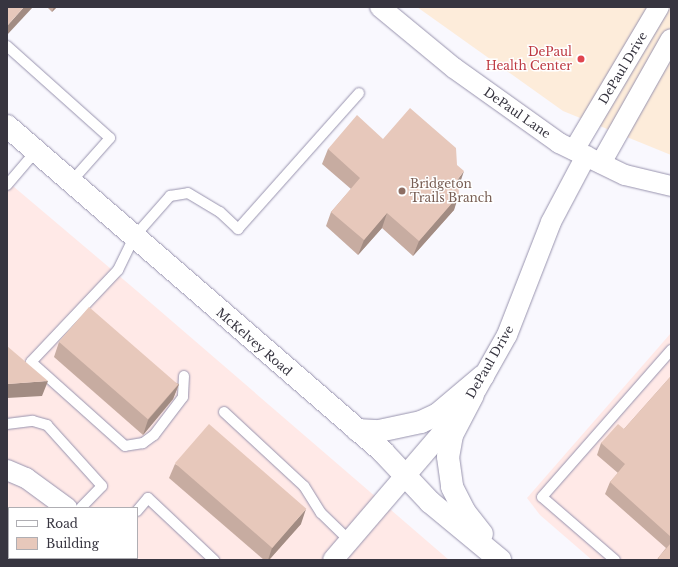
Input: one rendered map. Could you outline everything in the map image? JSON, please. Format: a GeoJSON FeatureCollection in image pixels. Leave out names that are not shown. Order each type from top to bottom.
{"type":"FeatureCollection","features":[{"type":"Feature","properties":{"kind":"street","name":"DePaul Lane"},"geometry":{"type":"LineString","coordinates":[[380,7],[454,68],[559,143],[625,175],[671,186]]}},
{"type":"Feature","properties":{"kind":"street","name":"DePaul Drive"},"geometry":{"type":"LineString","coordinates":[[333,560],[407,476],[473,395],[507,335],[551,222],[587,156],[659,7]]}},
{"type":"Feature","properties":{"kind":"street","name":"DePaul Drive"},"geometry":{"type":"LineString","coordinates":[[587,156],[671,39]]}},
{"type":"Feature","properties":{"kind":"street","name":"McKelvey Road"},"geometry":{"type":"LineString","coordinates":[[7,126],[357,430],[407,476],[430,502],[501,560]]}},
{"type":"Feature","properties":{"kind":"street"},"geometry":{"type":"LineString","coordinates":[[357,430],[379,431],[421,422],[438,414],[484,376]]}},
{"type":"Feature","properties":{"kind":"street"},"geometry":{"type":"LineString","coordinates":[[473,395],[452,435],[448,457],[452,487],[464,511],[501,560]]}},
{"type":"Feature","properties":{"kind":"street"},"geometry":{"type":"LineString","coordinates":[[7,470],[26,478],[66,507]]}},
{"type":"Feature","properties":{"kind":"lane"},"geometry":{"type":"LineString","coordinates":[[7,46],[110,138],[71,182]]}},
{"type":"Feature","properties":{"kind":"lane"},"geometry":{"type":"LineString","coordinates":[[184,376],[183,398],[154,435],[143,443],[124,446],[31,362],[118,270],[134,237],[170,196],[188,193],[220,212],[238,229],[359,93]]}},
{"type":"Feature","properties":{"kind":"lane"},"geometry":{"type":"LineString","coordinates":[[7,185],[36,152]]}},
{"type":"Feature","properties":{"kind":"lane"},"geometry":{"type":"LineString","coordinates":[[615,560],[542,497],[671,350]]}},
{"type":"Feature","properties":{"kind":"lane"},"geometry":{"type":"LineString","coordinates":[[224,412],[304,486],[321,513],[350,541]]}},
{"type":"Feature","properties":{"kind":"lane"},"geometry":{"type":"LineString","coordinates":[[7,424],[33,421],[47,425],[102,486],[82,507]]}},
{"type":"Feature","properties":{"kind":"lane"},"geometry":{"type":"LineString","coordinates":[[138,510],[148,498],[214,560]]}},
{"type":"Feature","properties":{"kind":"shaded area","name":"DePaul Health Center"},"geometry":{"type":"Polygon","coordinates":[[[417,7],[671,7],[671,155],[563,111],[417,7]]]}},
{"type":"Feature","properties":{"kind":"shaded area"},"geometry":{"type":"Polygon","coordinates":[[[7,181],[137,291],[449,560],[7,560],[7,181]]]}},
{"type":"Feature","properties":{"kind":"shaded area"},"geometry":{"type":"Polygon","coordinates":[[[671,333],[671,560],[592,560],[540,515],[527,498],[671,333]]]}},
{"type":"Feature","properties":{"kind":"building"},"geometry":{"type":"Polygon","coordinates":[[[7,7],[24,7],[7,26],[7,7]]]}},
{"type":"Feature","properties":{"kind":"building","name":"Bridgeton Trails Branch"},"geometry":{"type":"Polygon","coordinates":[[[410,108],[456,148],[457,165],[464,171],[458,179],[459,195],[419,241],[387,213],[364,240],[331,212],[360,178],[328,149],[357,115],[383,139],[410,108]]]}},
{"type":"Feature","properties":{"kind":"building"},"geometry":{"type":"Polygon","coordinates":[[[89,307],[178,384],[148,419],[59,342],[89,307]]]}},
{"type":"Feature","properties":{"kind":"building"},"geometry":{"type":"Polygon","coordinates":[[[7,346],[48,381],[7,384],[7,346]]]}},
{"type":"Feature","properties":{"kind":"building"},"geometry":{"type":"Polygon","coordinates":[[[671,376],[671,537],[610,482],[625,464],[601,443],[618,424],[624,429],[671,376]]]}},
{"type":"Feature","properties":{"kind":"building"},"geometry":{"type":"Polygon","coordinates":[[[209,424],[306,509],[272,548],[175,463],[209,424]]]}},
{"type":"Feature","properties":{"kind":"building"},"geometry":{"type":"Polygon","coordinates":[[[8,521],[8,559],[26,559],[25,560],[7,560],[8,521]]]}},
{"type":"Feature","properties":{"kind":"building"},"geometry":{"type":"Polygon","coordinates":[[[671,543],[671,560],[660,560],[658,558],[671,543]]]}},
{"type":"Feature","properties":{"kind":"place","name":"DePaul Health Center"},"geometry":{"type":"Point","coordinates":[581,59]}},
{"type":"Feature","properties":{"kind":"place","name":"Bridgeton Trails Branch"},"geometry":{"type":"Point","coordinates":[402,191]}}]}
